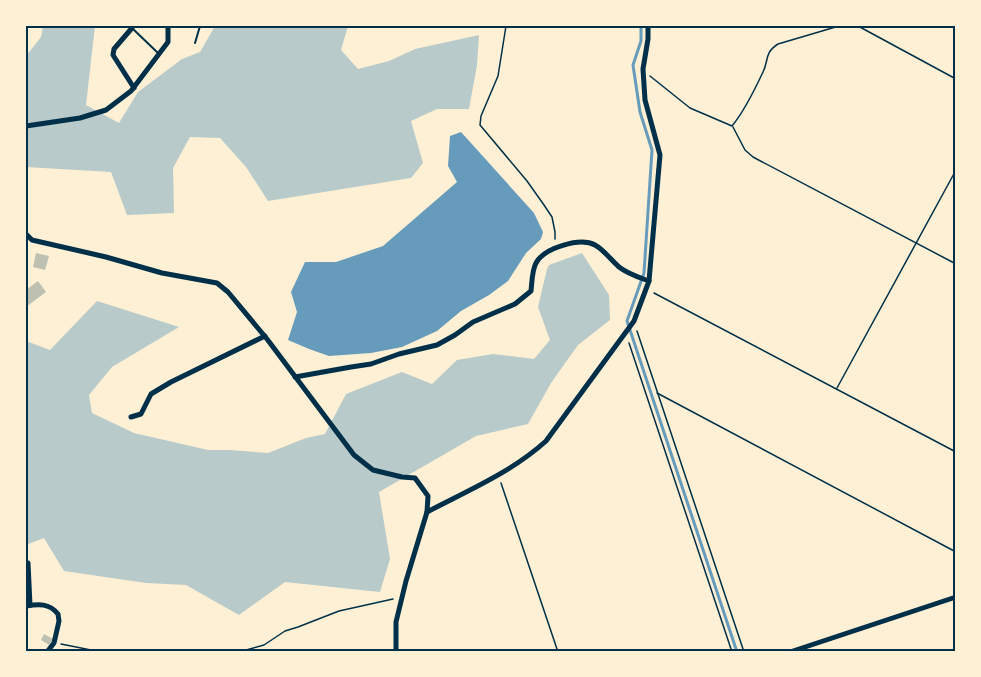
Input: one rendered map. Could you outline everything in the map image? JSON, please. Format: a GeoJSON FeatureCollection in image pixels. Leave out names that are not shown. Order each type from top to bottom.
{"type":"FeatureCollection","features":[{"type":"Feature","properties":{"kind":"street"},"geometry":{"type":"LineString","coordinates":[[26,126],[80,118],[106,110],[134,88],[168,42],[168,26]]}},
{"type":"Feature","properties":{"kind":"street"},"geometry":{"type":"LineString","coordinates":[[427,512],[498,474],[546,441],[634,321],[649,281],[660,155],[645,100],[643,69],[648,26]]}},
{"type":"Feature","properties":{"kind":"street"},"geometry":{"type":"LineString","coordinates":[[131,27],[114,49],[113,55],[134,88]]}},
{"type":"Feature","properties":{"kind":"street"},"geometry":{"type":"LineString","coordinates":[[26,234],[32,240],[162,273],[217,283],[228,292],[265,336],[354,455],[373,470],[415,478],[428,496],[427,512],[396,622],[396,651]]}},
{"type":"Feature","properties":{"kind":"street"},"geometry":{"type":"LineString","coordinates":[[295,377],[371,364],[399,354],[437,345],[473,322],[515,304],[531,291],[535,265],[542,255],[576,242],[584,241],[595,245],[632,275],[649,281]]}},
{"type":"Feature","properties":{"kind":"street"},"geometry":{"type":"LineString","coordinates":[[131,417],[141,414],[151,394],[171,381],[265,336]]}},
{"type":"Feature","properties":{"kind":"street"},"geometry":{"type":"LineString","coordinates":[[26,564],[28,563],[28,605],[41,604],[50,607],[58,614],[59,621],[54,643],[47,651]]}},
{"type":"Feature","properties":{"kind":"street"},"geometry":{"type":"LineString","coordinates":[[790,651],[956,597]]}},
{"type":"Feature","properties":{"kind":"lane"},"geometry":{"type":"LineString","coordinates":[[195,43],[200,26]]}},
{"type":"Feature","properties":{"kind":"lane"},"geometry":{"type":"LineString","coordinates":[[131,27],[159,54]]}},
{"type":"Feature","properties":{"kind":"path"},"geometry":{"type":"LineString","coordinates":[[506,26],[498,76],[481,116],[480,125],[527,181],[552,217],[555,249]]}},
{"type":"Feature","properties":{"kind":"path"},"geometry":{"type":"LineString","coordinates":[[732,126],[764,69],[771,48],[839,26]]}},
{"type":"Feature","properties":{"kind":"path"},"geometry":{"type":"LineString","coordinates":[[858,26],[956,79]]}},
{"type":"Feature","properties":{"kind":"path"},"geometry":{"type":"LineString","coordinates":[[643,69],[690,108],[732,126],[745,150],[753,157],[956,264]]}},
{"type":"Feature","properties":{"kind":"path"},"geometry":{"type":"LineString","coordinates":[[837,389],[956,170]]}},
{"type":"Feature","properties":{"kind":"path"},"geometry":{"type":"LineString","coordinates":[[646,288],[956,452]]}},
{"type":"Feature","properties":{"kind":"path"},"geometry":{"type":"LineString","coordinates":[[634,321],[656,393],[744,651]]}},
{"type":"Feature","properties":{"kind":"path"},"geometry":{"type":"LineString","coordinates":[[625,334],[732,651]]}},
{"type":"Feature","properties":{"kind":"path"},"geometry":{"type":"LineString","coordinates":[[656,393],[956,552]]}},
{"type":"Feature","properties":{"kind":"path"},"geometry":{"type":"LineString","coordinates":[[498,474],[558,651]]}},
{"type":"Feature","properties":{"kind":"path"},"geometry":{"type":"LineString","coordinates":[[239,651],[264,645],[285,630],[339,611],[402,597]]}},
{"type":"Feature","properties":{"kind":"path"},"geometry":{"type":"LineString","coordinates":[[54,643],[101,651]]}},
{"type":"Feature","properties":{"kind":"shaded area"},"geometry":{"type":"Polygon","coordinates":[[[43,26],[95,26],[86,105],[119,123],[138,92],[182,59],[200,52],[215,26],[348,26],[341,50],[358,69],[389,61],[415,49],[479,35],[477,65],[469,109],[437,109],[411,121],[423,163],[411,178],[268,201],[246,167],[220,138],[190,137],[173,168],[174,213],[127,215],[111,172],[26,167],[26,56],[41,37],[43,26]]]}},
{"type":"Feature","properties":{"kind":"shaded area"},"geometry":{"type":"Polygon","coordinates":[[[582,253],[609,295],[610,320],[578,345],[551,383],[528,424],[476,436],[379,492],[390,559],[380,592],[285,582],[239,615],[186,585],[146,583],[64,571],[44,538],[26,545],[26,341],[50,350],[97,301],[179,327],[112,367],[89,395],[92,413],[134,433],[208,450],[268,453],[306,438],[325,434],[346,394],[402,372],[432,384],[457,360],[493,354],[534,359],[550,340],[538,307],[547,269],[549,265],[582,253]]]}},
{"type":"Feature","properties":{"kind":"water"},"geometry":{"type":"Polygon","coordinates":[[[461,132],[534,213],[543,232],[541,239],[526,253],[508,281],[461,311],[437,331],[402,347],[371,353],[329,356],[288,340],[297,312],[291,292],[305,262],[336,262],[383,246],[457,182],[448,166],[450,136],[461,132]]]}},
{"type":"Feature","properties":{"kind":"building"},"geometry":{"type":"Polygon","coordinates":[[[36,253],[49,256],[45,270],[33,267],[36,253]]]}},
{"type":"Feature","properties":{"kind":"building"},"geometry":{"type":"Polygon","coordinates":[[[38,281],[46,292],[26,307],[26,290],[38,281]]]}},
{"type":"Feature","properties":{"kind":"building"},"geometry":{"type":"Polygon","coordinates":[[[44,634],[53,639],[49,645],[41,640],[44,634]]]}},
{"type":"Feature","properties":{"kind":"waterway"},"geometry":{"type":"LineString","coordinates":[[641,26],[641,41],[633,65],[640,112],[652,150],[644,273],[627,321],[737,652]]}}]}
